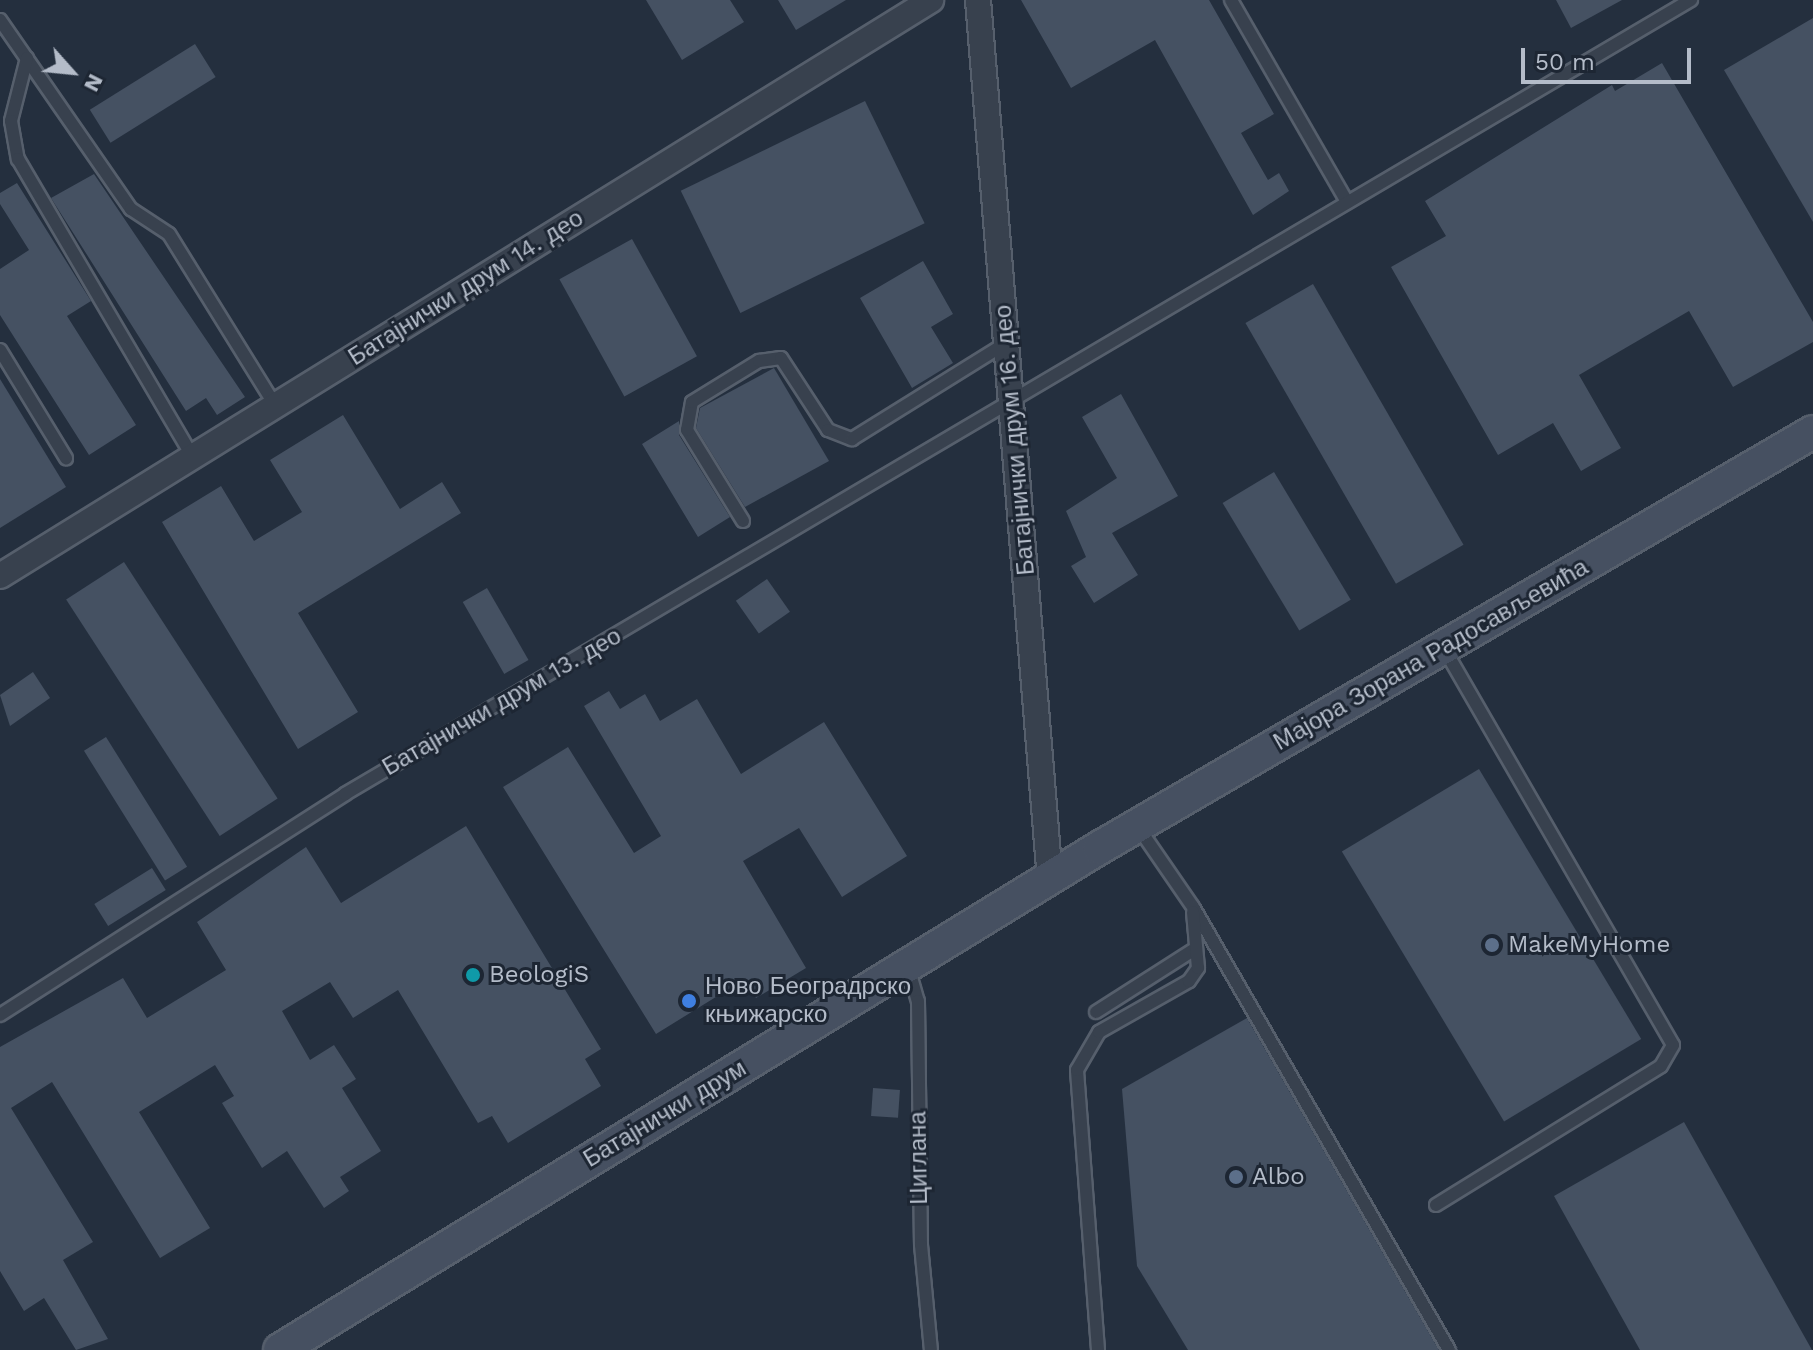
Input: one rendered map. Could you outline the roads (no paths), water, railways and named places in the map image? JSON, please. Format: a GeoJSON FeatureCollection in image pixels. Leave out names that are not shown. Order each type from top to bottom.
{"type":"FeatureCollection","features":[{"type":"Feature","properties":{"kind":"main road","name":"Мајора Зорана Радосављевића"},"geometry":{"type":"LineString","coordinates":[[1050,879],[1813,432]]}},
{"type":"Feature","properties":{"kind":"main road","name":"Батајнички друм"},"geometry":{"type":"LineString","coordinates":[[280,1350],[1050,879]]}},
{"type":"Feature","properties":{"kind":"street","name":"Батајнички друм 14. део"},"geometry":{"type":"LineString","coordinates":[[0,576],[931,0]]}},
{"type":"Feature","properties":{"kind":"street","name":"Батајнички друм 16. део"},"geometry":{"type":"LineString","coordinates":[[978,0],[1050,879]]}},
{"type":"Feature","properties":{"kind":"lane"},"geometry":{"type":"LineString","coordinates":[[1231,0],[1347,202]]}},
{"type":"Feature","properties":{"kind":"lane"},"geometry":{"type":"LineString","coordinates":[[1012,401],[1691,0]]}},
{"type":"Feature","properties":{"kind":"lane"},"geometry":{"type":"LineString","coordinates":[[0,20],[131,209],[169,234],[275,405]]}},
{"type":"Feature","properties":{"kind":"lane"},"geometry":{"type":"LineString","coordinates":[[27,58],[11,121],[18,159],[192,456]]}},
{"type":"Feature","properties":{"kind":"lane"},"geometry":{"type":"LineString","coordinates":[[743,521],[687,430],[692,402],[767,357],[781,358],[828,430],[852,439],[1008,342]]}},
{"type":"Feature","properties":{"kind":"lane"},"geometry":{"type":"LineString","coordinates":[[0,350],[66,458]]}},
{"type":"Feature","properties":{"kind":"lane","name":"Батајнички друм 13. део"},"geometry":{"type":"LineString","coordinates":[[0,1015],[345,794],[1012,401]]}},
{"type":"Feature","properties":{"kind":"lane"},"geometry":{"type":"LineString","coordinates":[[1436,1205],[1661,1066],[1673,1045],[1443,647]]}},
{"type":"Feature","properties":{"kind":"lane"},"geometry":{"type":"LineString","coordinates":[[1137,826],[1193,907],[1449,1350]]}},
{"type":"Feature","properties":{"kind":"lane"},"geometry":{"type":"LineString","coordinates":[[1098,1350],[1077,1070],[1091,1041],[1189,981],[1198,968],[1193,907]]}},
{"type":"Feature","properties":{"kind":"lane"},"geometry":{"type":"LineString","coordinates":[[1096,1012],[1195,949]]}},
{"type":"Feature","properties":{"kind":"lane","name":"Циглана"},"geometry":{"type":"LineString","coordinates":[[908,967],[918,1001],[921,1245],[931,1350]]}},
{"type":"Feature","properties":{"kind":"place","name":"MakeMyHome"},"geometry":{"type":"Point","coordinates":[1492,945]}},
{"type":"Feature","properties":{"kind":"place","name":"BeologiS"},"geometry":{"type":"Point","coordinates":[473,975]}},
{"type":"Feature","properties":{"kind":"place","name":"Ново Београдрско књижарско"},"geometry":{"type":"Point","coordinates":[689,1001]}},
{"type":"Feature","properties":{"kind":"place","name":"Albo"},"geometry":{"type":"Point","coordinates":[1236,1177]}}]}
